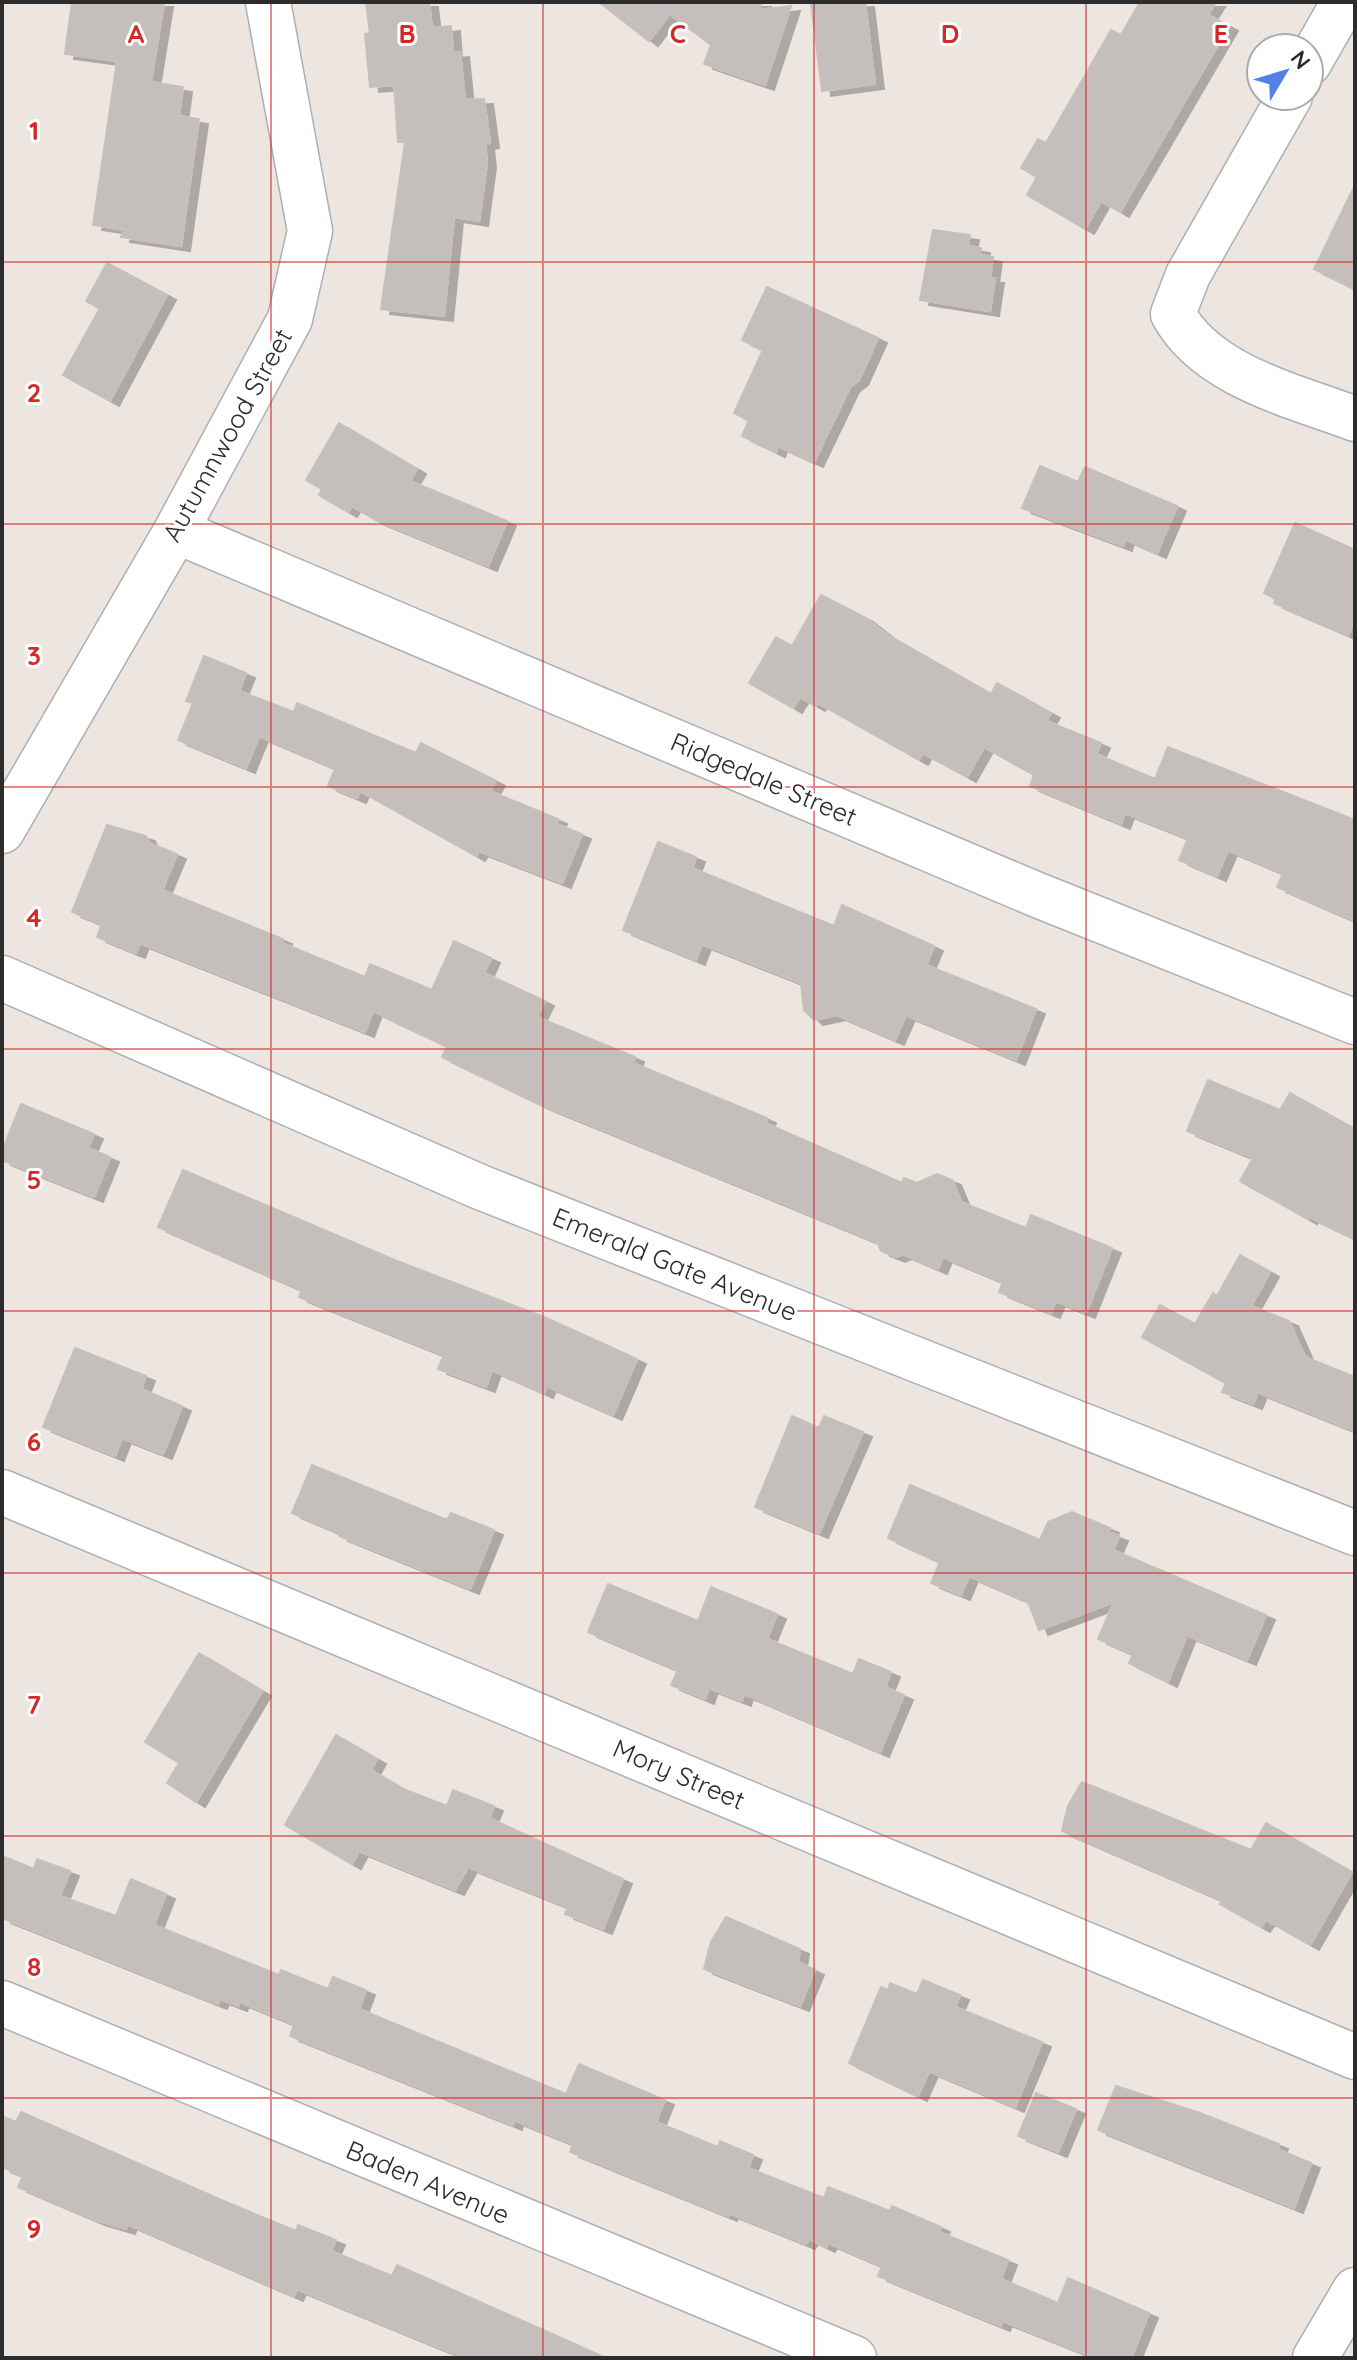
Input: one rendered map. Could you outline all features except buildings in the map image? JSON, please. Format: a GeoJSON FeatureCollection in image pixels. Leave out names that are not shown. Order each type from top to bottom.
{"type":"FeatureCollection","features":[{"type":"Feature","properties":{"kind":"street","name":"Autumnwood Street"},"geometry":{"type":"LineString","coordinates":[[2,831],[176,531],[290,319],[310,231],[268,2]]}},
{"type":"Feature","properties":{"kind":"street"},"geometry":{"type":"LineString","coordinates":[[1325,35],[1344,2]]}},
{"type":"Feature","properties":{"kind":"street"},"geometry":{"type":"LineString","coordinates":[[1281,112],[1188,275],[1173,314],[1186,337],[1238,373],[1355,419]]}},
{"type":"Feature","properties":{"kind":"street","name":"Ridgedale Street"},"geometry":{"type":"LineString","coordinates":[[176,531],[1035,894],[1355,1022]]}},
{"type":"Feature","properties":{"kind":"street","name":"Emerald Gate Avenue"},"geometry":{"type":"LineString","coordinates":[[2,978],[480,1187],[1355,1533]]}},
{"type":"Feature","properties":{"kind":"street","name":"Mory Street"},"geometry":{"type":"LineString","coordinates":[[2,1492],[1355,2057]]}},
{"type":"Feature","properties":{"kind":"street","name":"Baden Avenue"},"geometry":{"type":"LineString","coordinates":[[2,2003],[854,2358]]}},
{"type":"Feature","properties":{"kind":"street"},"geometry":{"type":"LineString","coordinates":[[1315,2358],[1355,2290]]}}]}
